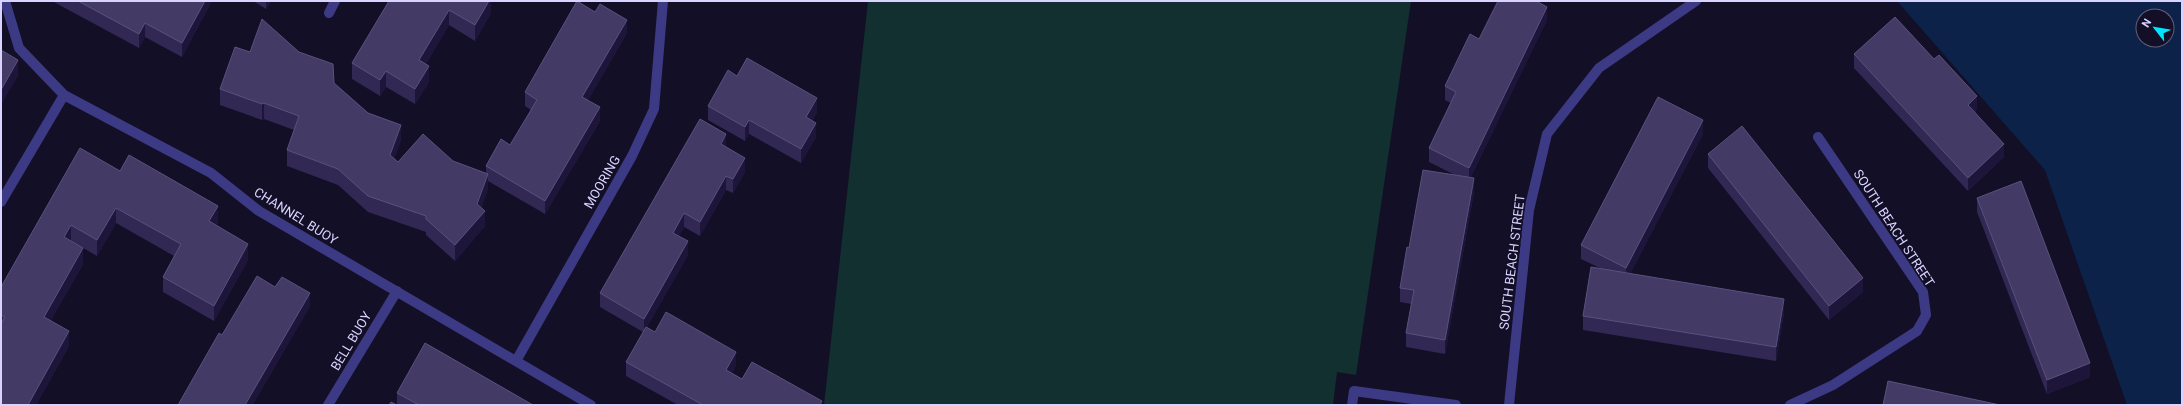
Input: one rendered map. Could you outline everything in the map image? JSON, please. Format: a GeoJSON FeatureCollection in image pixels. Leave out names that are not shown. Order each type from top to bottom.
{"type":"FeatureCollection","features":[{"type":"Feature","properties":{"kind":"street"},"geometry":{"type":"LineString","coordinates":[[329,13],[335,1]]}},
{"type":"Feature","properties":{"kind":"street","name":"MOORING"},"geometry":{"type":"LineString","coordinates":[[516,361],[632,156],[654,109],[663,1]]}},
{"type":"Feature","properties":{"kind":"street","name":"SOUTH BEACH STREET"},"geometry":{"type":"LineString","coordinates":[[1509,405],[1530,210],[1547,134],[1598,68],[1696,1]]}},
{"type":"Feature","properties":{"kind":"street","name":"CHANNEL BUOY"},"geometry":{"type":"LineString","coordinates":[[5,2],[19,48],[64,95],[211,172],[259,211],[591,405]]}},
{"type":"Feature","properties":{"kind":"street"},"geometry":{"type":"LineString","coordinates":[[1,202],[64,95]]}},
{"type":"Feature","properties":{"kind":"street","name":"SOUTH BEACH STREET"},"geometry":{"type":"LineString","coordinates":[[1790,405],[1809,401],[1833,384],[1917,331],[1926,315],[1924,292],[1818,137]]}},
{"type":"Feature","properties":{"kind":"street","name":"BELL BUOY"},"geometry":{"type":"LineString","coordinates":[[328,405],[397,291]]}},
{"type":"Feature","properties":{"kind":"street"},"geometry":{"type":"LineString","coordinates":[[1352,405],[1354,391],[1388,400],[1456,405]]}},
{"type":"Feature","properties":{"kind":"green space"},"geometry":{"type":"Polygon","coordinates":[[[868,1],[1411,1],[1356,375],[1337,372],[1333,405],[824,405],[868,1]]]}},
{"type":"Feature","properties":{"kind":"water"},"geometry":{"type":"Polygon","coordinates":[[[1897,1],[2182,1],[2182,405],[2127,405],[2045,170],[1897,1]]]}},
{"type":"Feature","properties":{"kind":"building"},"geometry":{"type":"Polygon","coordinates":[[[78,1],[205,1],[182,43],[145,23],[139,34],[78,1]]]}},
{"type":"Feature","properties":{"kind":"building"},"geometry":{"type":"Polygon","coordinates":[[[389,1],[489,1],[475,25],[449,10],[419,60],[429,66],[415,89],[386,71],[380,80],[352,63],[389,1]]]}},
{"type":"Feature","properties":{"kind":"building"},"geometry":{"type":"Polygon","coordinates":[[[577,1],[595,12],[600,4],[627,20],[582,97],[600,107],[545,201],[486,166],[501,139],[510,145],[537,100],[525,92],[577,1]]]}},
{"type":"Feature","properties":{"kind":"building"},"geometry":{"type":"Polygon","coordinates":[[[1498,1],[1536,1],[1547,7],[1469,168],[1429,148],[1456,92],[1445,86],[1470,34],[1479,39],[1498,1]]]}},
{"type":"Feature","properties":{"kind":"building"},"geometry":{"type":"Polygon","coordinates":[[[1895,17],[1934,59],[1939,55],[1977,96],[1968,105],[2004,144],[1968,178],[1854,54],[1895,17]]]}},
{"type":"Feature","properties":{"kind":"building"},"geometry":{"type":"Polygon","coordinates":[[[262,19],[299,52],[333,64],[334,83],[368,113],[401,125],[390,155],[398,162],[423,134],[453,161],[488,174],[477,204],[485,211],[455,245],[426,219],[426,216],[368,196],[338,169],[287,150],[299,116],[220,89],[235,47],[250,52],[262,19]]]}},
{"type":"Feature","properties":{"kind":"building"},"geometry":{"type":"Polygon","coordinates":[[[1,50],[18,60],[1,90],[1,50]]]}},
{"type":"Feature","properties":{"kind":"building"},"geometry":{"type":"Polygon","coordinates":[[[747,58],[817,98],[806,117],[816,123],[801,149],[749,120],[745,127],[708,106],[728,70],[737,76],[747,58]]]}},
{"type":"Feature","properties":{"kind":"building"},"geometry":{"type":"Polygon","coordinates":[[[1658,97],[1703,120],[1626,268],[1581,245],[1658,97]]]}},
{"type":"Feature","properties":{"kind":"building"},"geometry":{"type":"Polygon","coordinates":[[[700,119],[726,134],[721,144],[745,158],[733,179],[726,176],[700,222],[684,213],[673,233],[688,241],[644,319],[600,293],[700,119]]]}},
{"type":"Feature","properties":{"kind":"building"},"geometry":{"type":"Polygon","coordinates":[[[1742,126],[1863,278],[1829,306],[1708,154],[1742,126]]]}},
{"type":"Feature","properties":{"kind":"building"},"geometry":{"type":"Polygon","coordinates":[[[80,148],[120,171],[129,155],[218,206],[209,221],[248,244],[214,306],[163,277],[181,244],[116,208],[97,240],[71,225],[64,237],[83,248],[44,317],[69,331],[28,405],[1,405],[1,324],[5,317],[1,315],[1,287],[80,148]]]}},
{"type":"Feature","properties":{"kind":"building"},"geometry":{"type":"Polygon","coordinates":[[[1423,170],[1474,178],[1445,340],[1406,333],[1414,290],[1400,288],[1423,170]]]}},
{"type":"Feature","properties":{"kind":"building"},"geometry":{"type":"Polygon","coordinates":[[[2021,181],[2090,363],[2047,380],[1977,198],[2021,181]]]}},
{"type":"Feature","properties":{"kind":"building"},"geometry":{"type":"Polygon","coordinates":[[[1591,267],[1784,299],[1776,347],[1583,316],[1591,267]]]}},
{"type":"Feature","properties":{"kind":"building"},"geometry":{"type":"Polygon","coordinates":[[[257,276],[275,287],[282,277],[310,293],[245,405],[178,405],[219,333],[222,335],[257,276]]]}},
{"type":"Feature","properties":{"kind":"building"},"geometry":{"type":"Polygon","coordinates":[[[666,312],[736,352],[726,370],[742,379],[752,362],[822,401],[820,405],[703,405],[626,362],[646,327],[655,332],[666,312]]]}},
{"type":"Feature","properties":{"kind":"building"},"geometry":{"type":"Polygon","coordinates":[[[425,343],[533,405],[419,405],[397,393],[425,343]]]}},
{"type":"Feature","properties":{"kind":"building"},"geometry":{"type":"Polygon","coordinates":[[[1888,381],[2000,405],[1883,405],[1888,381]]]}},
{"type":"Feature","properties":{"kind":"building"},"geometry":{"type":"Polygon","coordinates":[[[391,402],[397,405],[389,405],[391,402]]]}}]}
